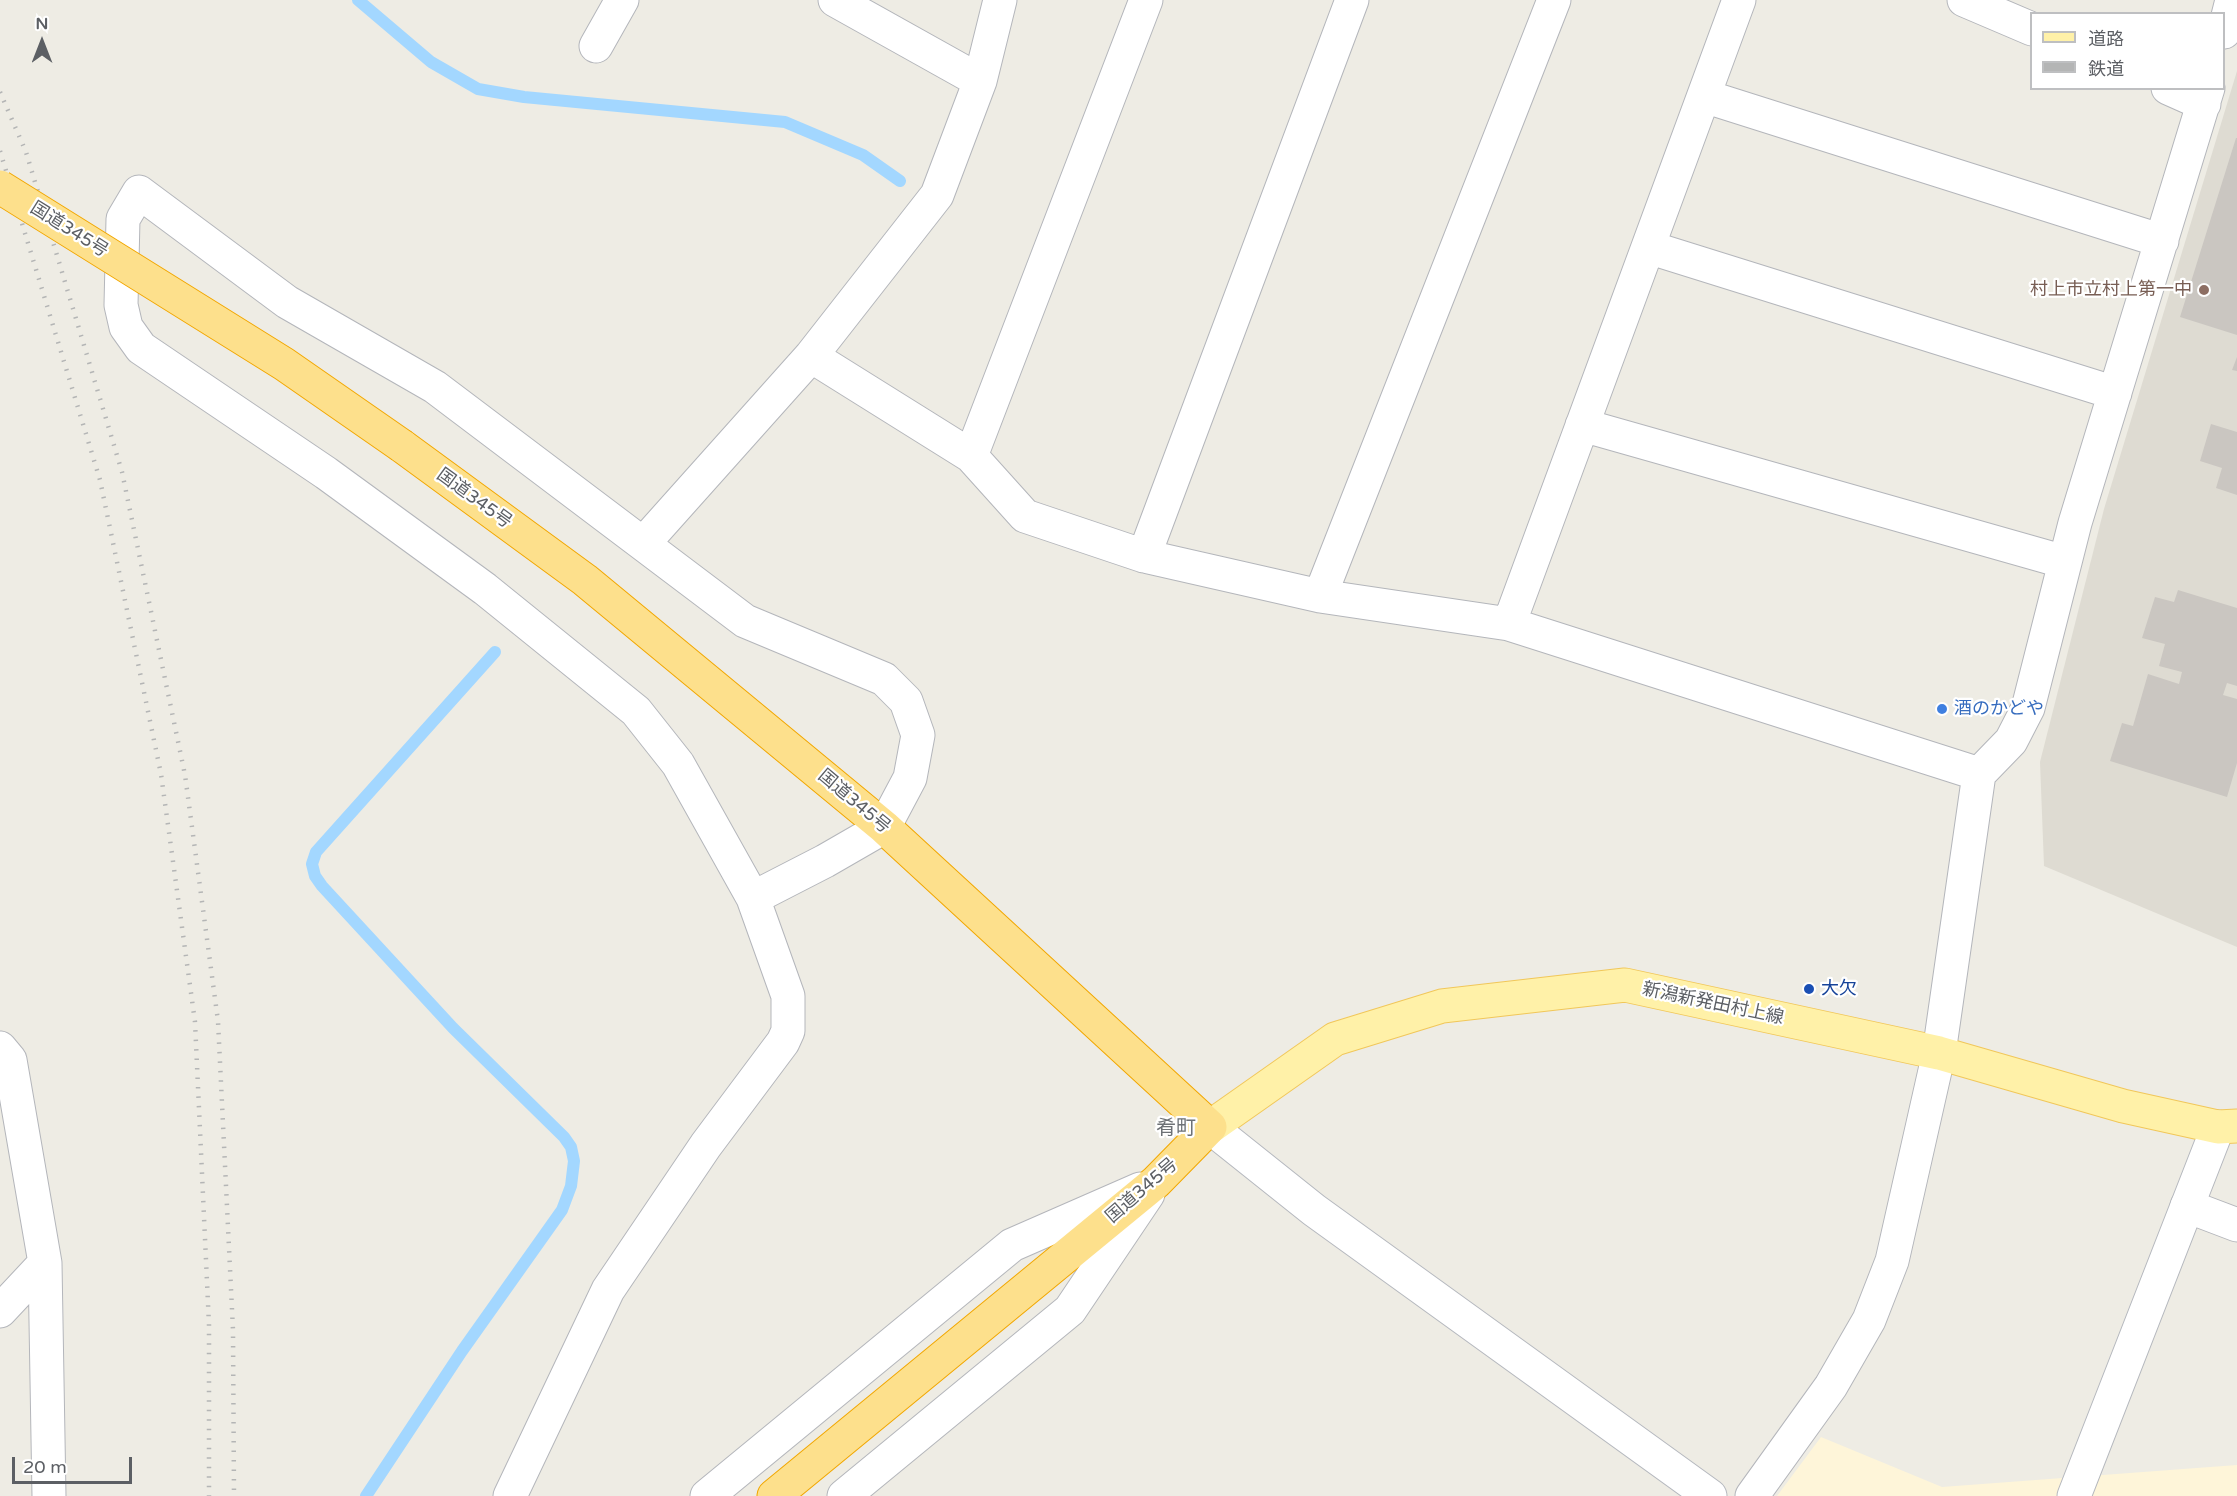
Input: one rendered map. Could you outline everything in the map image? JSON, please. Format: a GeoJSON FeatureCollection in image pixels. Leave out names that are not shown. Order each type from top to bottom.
{"type":"FeatureCollection","features":[{"type":"Feature","properties":{"kind":"highway","name":"国道345号"},"geometry":{"type":"LineString","coordinates":[[0,187],[284,364],[402,446],[585,580],[884,827],[1210,1127],[1156,1182],[774,1496]]}},
{"type":"Feature","properties":{"kind":"main road","name":"新潟新発田村上線"},"geometry":{"type":"LineString","coordinates":[[1210,1127],[1335,1039],[1442,1005],[1625,985],[1939,1053],[2123,1106],[2227,1127]]}},
{"type":"Feature","properties":{"kind":"street"},"geometry":{"type":"LineString","coordinates":[[596,46],[622,0]]}},
{"type":"Feature","properties":{"kind":"street"},"geometry":{"type":"LineString","coordinates":[[835,0],[980,81]]}},
{"type":"Feature","properties":{"kind":"street"},"geometry":{"type":"LineString","coordinates":[[643,544],[811,356],[937,195],[980,81],[1000,0]]}},
{"type":"Feature","properties":{"kind":"street"},"geometry":{"type":"LineString","coordinates":[[971,456],[1146,0]]}},
{"type":"Feature","properties":{"kind":"street"},"geometry":{"type":"LineString","coordinates":[[1144,556],[1352,0]]}},
{"type":"Feature","properties":{"kind":"street"},"geometry":{"type":"LineString","coordinates":[[1320,596],[1554,0]]}},
{"type":"Feature","properties":{"kind":"street"},"geometry":{"type":"LineString","coordinates":[[1509,624],[1739,0]]}},
{"type":"Feature","properties":{"kind":"street"},"geometry":{"type":"LineString","coordinates":[[1964,0],[2030,29]]}},
{"type":"Feature","properties":{"kind":"street"},"geometry":{"type":"LineString","coordinates":[[2225,25],[2232,0]]}},
{"type":"Feature","properties":{"kind":"street"},"geometry":{"type":"LineString","coordinates":[[1752,1496],[1830,1386],[1869,1320],[1892,1261],[1939,1053],[1979,774],[2011,741],[2028,708],[2065,562],[2206,96],[2178,90]]}},
{"type":"Feature","properties":{"kind":"street"},"geometry":{"type":"LineString","coordinates":[[1704,96],[2162,241]]}},
{"type":"Feature","properties":{"kind":"street"},"geometry":{"type":"LineString","coordinates":[[510,1496],[608,1290],[653,1221],[783,1042],[788,1031],[789,996],[753,898],[678,764],[636,711],[485,589],[326,473],[141,348],[126,327],[121,305],[123,219],[139,192],[287,302],[435,387],[745,621],[884,679],[906,701],[918,735],[910,778],[884,827],[753,898]]}},
{"type":"Feature","properties":{"kind":"street"},"geometry":{"type":"LineString","coordinates":[[1648,247],[2115,393]]}},
{"type":"Feature","properties":{"kind":"street"},"geometry":{"type":"LineString","coordinates":[[811,356],[971,456],[1025,516],[1144,556],[1320,596],[1509,624],[1979,774]]}},
{"type":"Feature","properties":{"kind":"street"},"geometry":{"type":"LineString","coordinates":[[1582,425],[2065,562]]}},
{"type":"Feature","properties":{"kind":"street"},"geometry":{"type":"LineString","coordinates":[[0,1048],[10,1060],[45,1263],[49,1496]]}},
{"type":"Feature","properties":{"kind":"street"},"geometry":{"type":"LineString","coordinates":[[1210,1127],[1314,1210],[1710,1496]]}},
{"type":"Feature","properties":{"kind":"street"},"geometry":{"type":"LineString","coordinates":[[2073,1496],[2187,1206],[2227,1127]]}},
{"type":"Feature","properties":{"kind":"street"},"geometry":{"type":"LineString","coordinates":[[855,1493],[1070,1310],[1156,1182]]}},
{"type":"Feature","properties":{"kind":"street"},"geometry":{"type":"LineString","coordinates":[[706,1496],[1012,1245],[1156,1182]]}},
{"type":"Feature","properties":{"kind":"street"},"geometry":{"type":"LineString","coordinates":[[2187,1206],[2237,1225]]}},
{"type":"Feature","properties":{"kind":"street"},"geometry":{"type":"LineString","coordinates":[[0,1311],[45,1263]]}},
{"type":"Feature","properties":{"kind":"shaded area","name":"村上市立村上第一中"},"geometry":{"type":"Polygon","coordinates":[[[2237,71],[2237,947],[2044,866],[2040,762],[2104,509],[2237,71]]]}},
{"type":"Feature","properties":{"kind":"shaded area"},"geometry":{"type":"Polygon","coordinates":[[[1821,1437],[1942,1487],[2237,1465],[2237,1496],[1777,1496],[1821,1437]]]}},
{"type":"Feature","properties":{"kind":"building"},"geometry":{"type":"Polygon","coordinates":[[[2237,138],[2237,335],[2180,317],[2237,138]]]}},
{"type":"Feature","properties":{"kind":"building"},"geometry":{"type":"Polygon","coordinates":[[[2237,357],[2237,371],[2232,370],[2237,357]]]}},
{"type":"Feature","properties":{"kind":"building"},"geometry":{"type":"Polygon","coordinates":[[[2211,424],[2237,432],[2237,495],[2216,488],[2222,468],[2200,461],[2211,424]]]}},
{"type":"Feature","properties":{"kind":"building"},"geometry":{"type":"Polygon","coordinates":[[[2178,590],[2237,608],[2237,686],[2227,683],[2223,695],[2237,699],[2237,763],[2227,797],[2110,761],[2122,723],[2133,726],[2148,674],[2179,684],[2182,672],[2159,666],[2165,644],[2142,638],[2155,597],[2174,602],[2178,590]]]}},
{"type":"Feature","properties":{"kind":"waterway"},"geometry":{"type":"LineString","coordinates":[[358,0],[431,62],[478,89],[524,97],[785,122],[863,155],[900,181]]}},
{"type":"Feature","properties":{"kind":"waterway"},"geometry":{"type":"LineString","coordinates":[[366,1496],[462,1351],[562,1210],[571,1186],[574,1161],[571,1147],[564,1137],[453,1028],[322,886],[315,876],[312,864],[316,852],[495,652]]}},
{"type":"Feature","properties":{"kind":"railway"},"geometry":{"type":"LineString","coordinates":[[0,92],[26,152],[122,472],[185,775],[218,1021],[233,1330],[234,1496]]}},
{"type":"Feature","properties":{"kind":"railway"},"geometry":{"type":"LineString","coordinates":[[0,151],[100,480],[161,774],[195,1022],[209,1325],[209,1496]]}},
{"type":"Feature","properties":{"kind":"place","name":"村上市立村上第一中"},"geometry":{"type":"Point","coordinates":[2204,290]}},
{"type":"Feature","properties":{"kind":"place","name":"酒のかどや"},"geometry":{"type":"Point","coordinates":[1942,709]}},
{"type":"Feature","properties":{"kind":"place","name":"大欠"},"geometry":{"type":"Point","coordinates":[1809,989]}},
{"type":"Feature","properties":{"kind":"district","name":"肴町"},"geometry":{"type":"Point","coordinates":[1176,1129]}}]}
